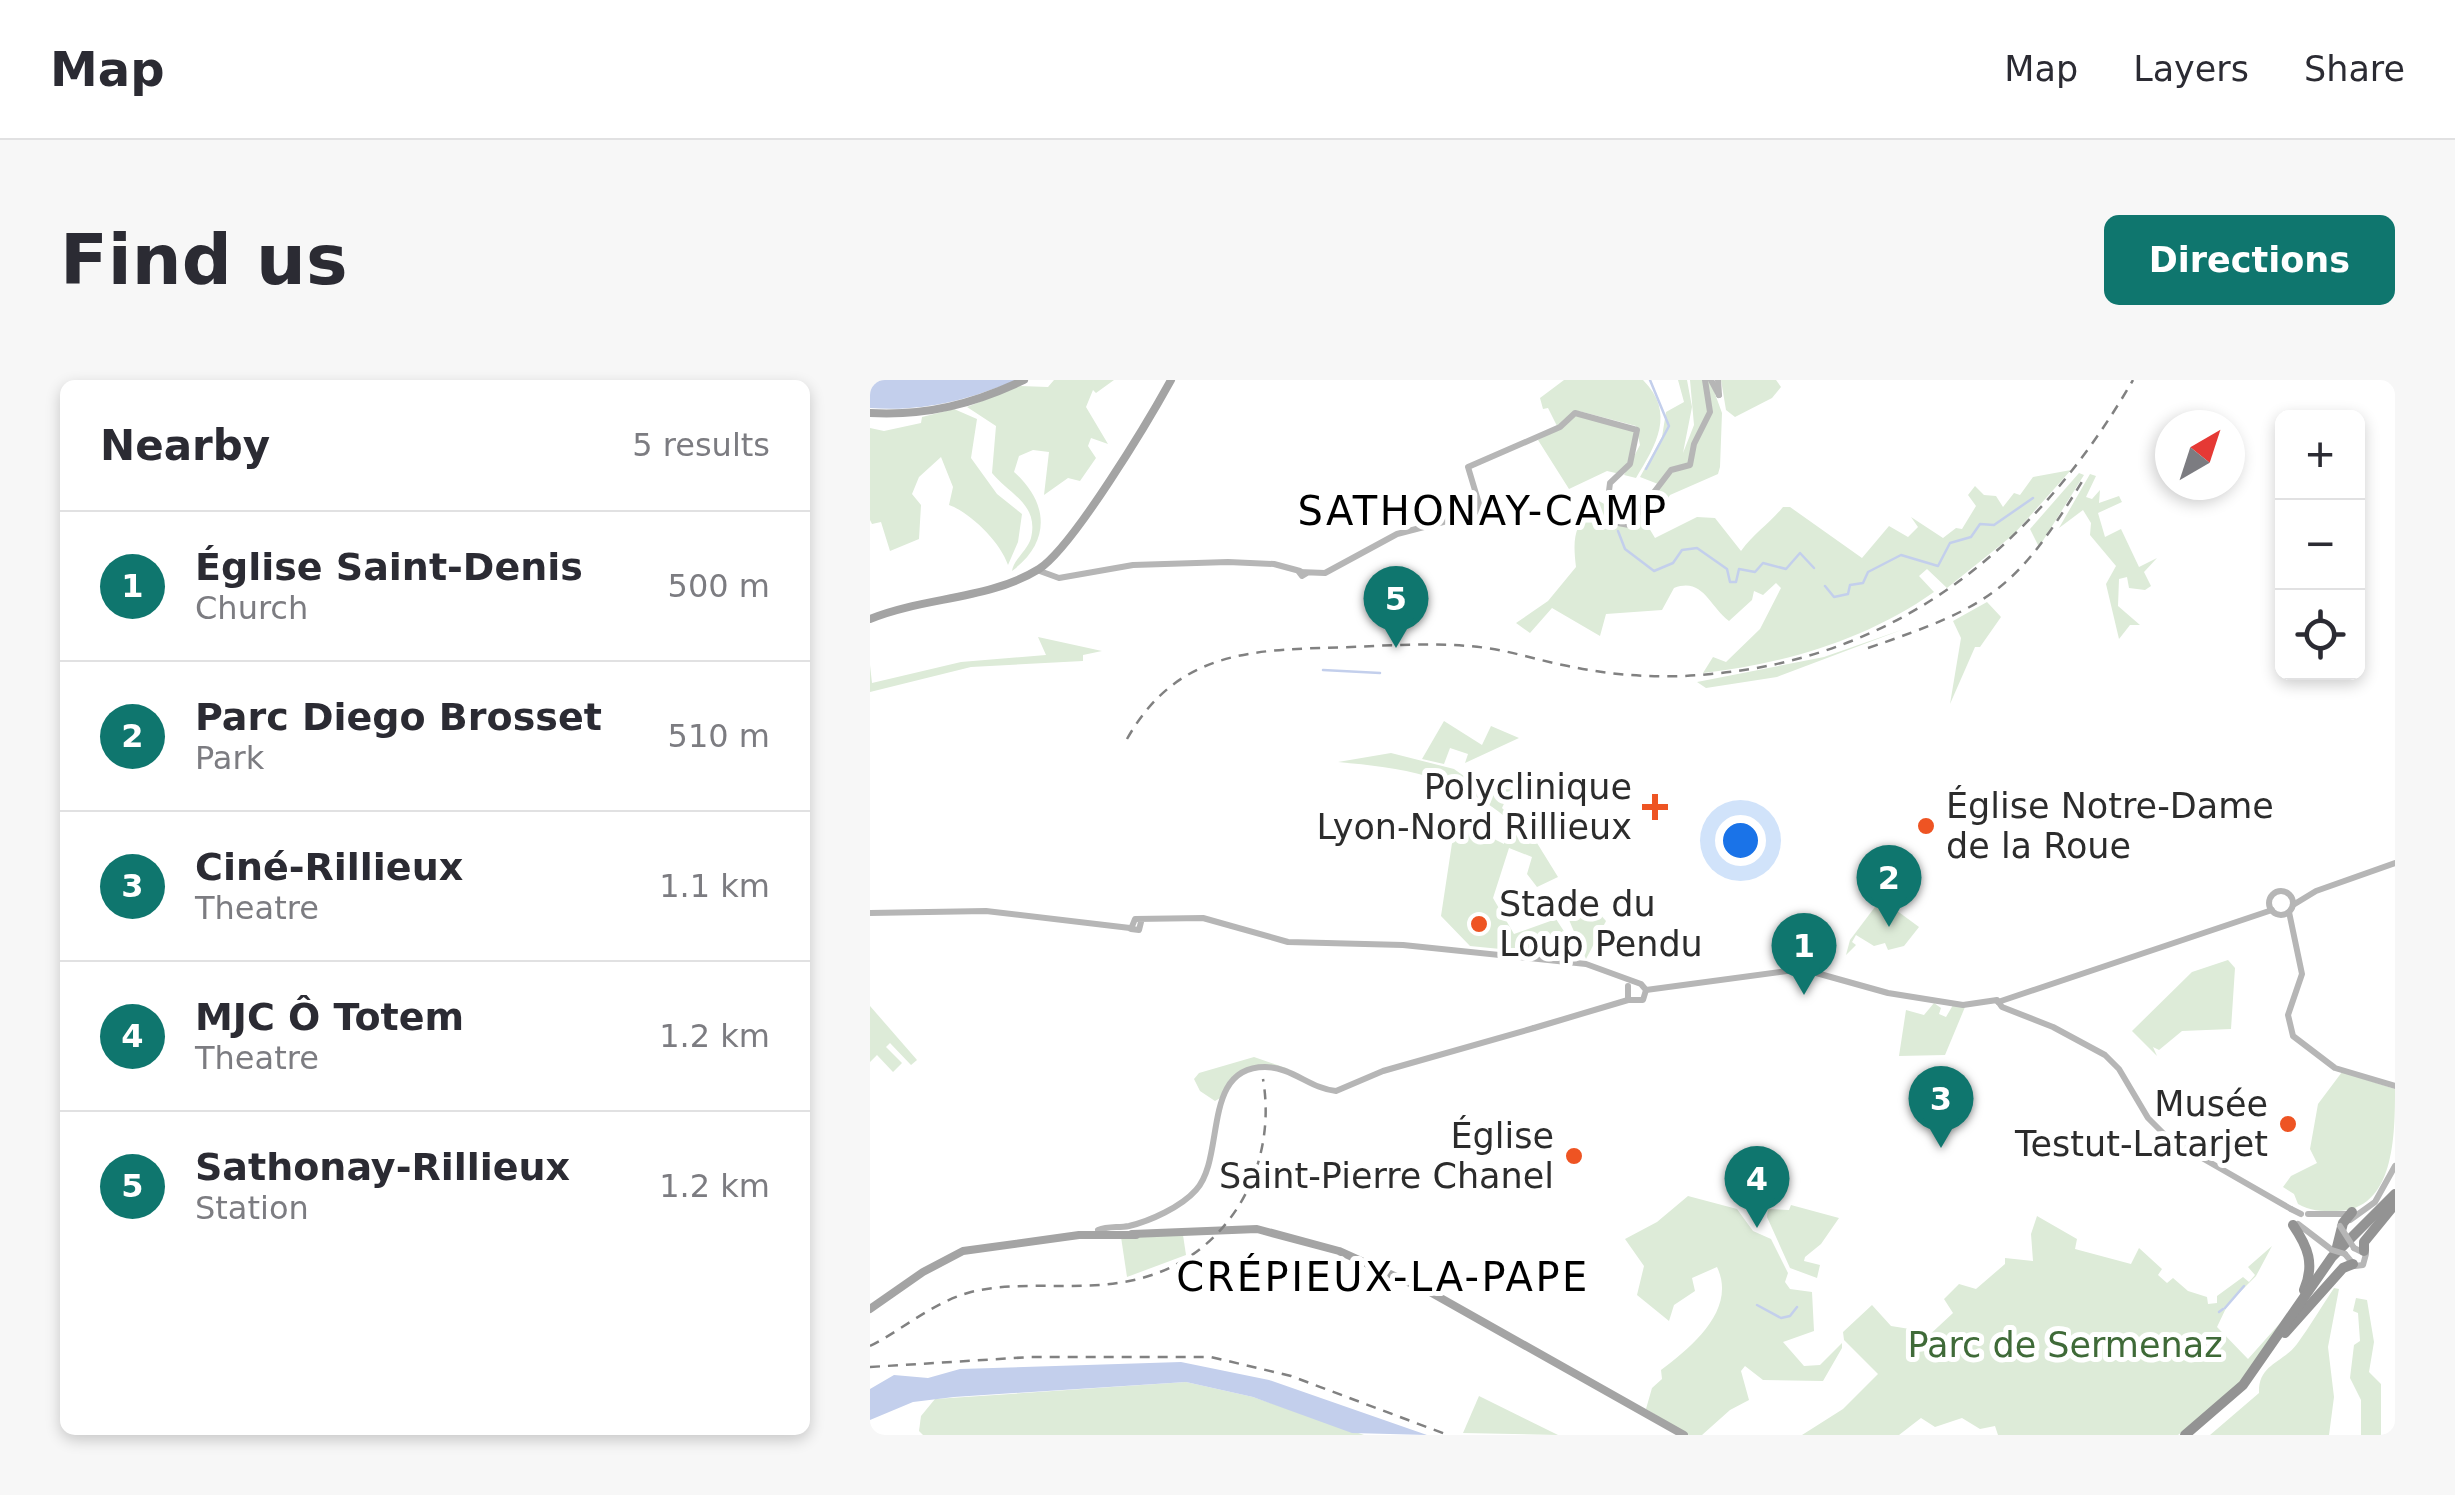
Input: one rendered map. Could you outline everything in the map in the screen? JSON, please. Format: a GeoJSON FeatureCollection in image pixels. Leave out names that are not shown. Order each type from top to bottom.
{"type":"FeatureCollection","features":[{"type":"Feature","properties":{"kind":"highway"},"geometry":{"type":"LineString","coordinates":[[2358,1250],[2395,1199]]}},
{"type":"Feature","properties":{"kind":"highway"},"geometry":{"type":"LineString","coordinates":[[2194,1435],[2240,1394],[2338,1257],[2395,1199]]}},
{"type":"Feature","properties":{"kind":"highway"},"geometry":{"type":"LineString","coordinates":[[2185,1435],[2236,1392],[2332,1257],[2395,1199]]}},
{"type":"Feature","properties":{"kind":"highway"},"geometry":{"type":"LineString","coordinates":[[2236,1392],[2336,1249],[2343,1223],[2352,1212]]}},
{"type":"Feature","properties":{"kind":"highway"},"geometry":{"type":"LineString","coordinates":[[2295,1225],[2306,1244],[2310,1264],[2298,1299]]}},
{"type":"Feature","properties":{"kind":"highway"},"geometry":{"type":"LineString","coordinates":[[2284,1334],[2349,1259]]}},
{"type":"Feature","properties":{"kind":"main road"},"geometry":{"type":"LineString","coordinates":[[870,413],[920,415],[970,402],[1024,380]]}},
{"type":"Feature","properties":{"kind":"main road"},"geometry":{"type":"LineString","coordinates":[[870,620],[1002,584],[1037,570],[1052,556],[1128,454],[1171,380]]}},
{"type":"Feature","properties":{"kind":"main road"},"geometry":{"type":"LineString","coordinates":[[1037,570],[1059,578],[1130,566],[1256,562],[1303,572],[1328,572],[1405,531],[1478,511],[1468,467],[1560,427],[1579,412],[1637,430],[1630,464],[1614,480],[1612,495],[1613,522],[1631,524],[1671,470],[1692,462],[1694,444],[1710,412],[1711,380]]}},
{"type":"Feature","properties":{"kind":"main road"},"geometry":{"type":"LineString","coordinates":[[1711,380],[1719,395]]}},
{"type":"Feature","properties":{"kind":"main road"},"geometry":{"type":"LineString","coordinates":[[2244,916],[2270,901],[2277,892],[2316,891],[2395,863]]}},
{"type":"Feature","properties":{"kind":"main road"},"geometry":{"type":"LineString","coordinates":[[871,1309],[960,1252],[1133,1225],[1179,1204],[1198,1188],[1213,1157],[1215,1128],[1226,1090],[1236,1077],[1266,1066],[1336,1091],[1597,1010],[1634,990],[1802,969],[1888,993],[1962,1005],[1996,1004],[2244,916],[2288,911],[2316,891]]}},
{"type":"Feature","properties":{"kind":"main road"},"geometry":{"type":"LineString","coordinates":[[2289,894],[2290,931],[2302,974],[2289,1008],[2292,1036],[2336,1068],[2395,1086]]}},
{"type":"Feature","properties":{"kind":"main road"},"geometry":{"type":"LineString","coordinates":[[2270,901],[2272,910]]}},
{"type":"Feature","properties":{"kind":"main road"},"geometry":{"type":"LineString","coordinates":[[870,913],[986,911],[1100,926],[1131,926],[1138,931],[1142,924],[1174,918],[1206,919],[1288,942],[1403,944],[1586,964],[1610,972],[1634,990]]}},
{"type":"Feature","properties":{"kind":"main road"},"geometry":{"type":"LineString","coordinates":[[1996,1004],[2066,1034],[2116,1065],[2136,1105],[2164,1138],[2289,1212],[2352,1212],[2382,1195]]}},
{"type":"Feature","properties":{"kind":"main road"},"geometry":{"type":"LineString","coordinates":[[1370,1078],[1480,1044]]}},
{"type":"Feature","properties":{"kind":"main road"},"geometry":{"type":"LineString","coordinates":[[2344,1230],[2352,1218],[2382,1195],[2395,1166]]}},
{"type":"Feature","properties":{"kind":"main road"},"geometry":{"type":"LineString","coordinates":[[2289,1212],[2286,1221],[2349,1259],[2366,1263],[2344,1230],[2305,1214]]}},
{"type":"Feature","properties":{"kind":"main road"},"geometry":{"type":"LineString","coordinates":[[2295,1225],[2305,1214]]}},
{"type":"Feature","properties":{"kind":"main road"},"geometry":{"type":"LineString","coordinates":[[1098,1232],[1259,1230],[1357,1258],[1433,1293],[1684,1435]]}},
{"type":"Feature","properties":{"kind":"main road"},"geometry":{"type":"LineString","coordinates":[[2349,1259],[2358,1250]]}},
{"type":"Feature","properties":{"kind":"green space"},"geometry":{"type":"Polygon","coordinates":[[[1054,380],[1114,380],[1096,393],[1093,390],[1086,407],[1108,444],[1091,438],[1088,446],[1096,458],[1080,481],[1068,478],[1044,495],[1049,452],[1033,450],[1019,456],[1014,472],[1034,496],[1041,522],[1034,548],[1012,571],[1031,538],[1031,517],[1021,501],[992,473],[996,426],[967,407],[1020,386],[1048,387],[1054,380]]]}},
{"type":"Feature","properties":{"kind":"green space"},"geometry":{"type":"Polygon","coordinates":[[[1564,380],[1643,380],[1653,392],[1661,417],[1659,429],[1636,478],[1624,475],[1640,445],[1636,426],[1579,411],[1557,426],[1548,408],[1543,409],[1540,398],[1564,380]]]}},
{"type":"Feature","properties":{"kind":"green space"},"geometry":{"type":"Polygon","coordinates":[[[1678,380],[1687,380],[1692,407],[1683,453],[1694,425],[1690,380],[1710,380],[1722,413],[1720,467],[1718,474],[1670,495],[1649,528],[1655,538],[1697,517],[1715,518],[1741,551],[1783,507],[1790,507],[1862,558],[1889,526],[1908,537],[1918,527],[1911,517],[1943,538],[1956,528],[1962,529],[1976,506],[1968,495],[1975,486],[1984,495],[1996,496],[2003,507],[2014,493],[2020,495],[2033,477],[2071,470],[2013,535],[1947,588],[1927,569],[1919,576],[1934,592],[1881,624],[1794,656],[1703,673],[1713,657],[1726,662],[1760,629],[1781,588],[1776,583],[1763,595],[1754,591],[1752,600],[1729,621],[1699,590],[1684,586],[1674,588],[1662,610],[1606,614],[1600,636],[1552,608],[1530,633],[1516,623],[1548,601],[1576,567],[1575,538],[1585,516],[1599,501],[1620,513],[1629,492],[1645,498],[1658,484],[1640,477],[1662,437],[1666,412],[1684,402],[1678,380]]]}},
{"type":"Feature","properties":{"kind":"green space"},"geometry":{"type":"Polygon","coordinates":[[[1721,380],[1776,380],[1781,387],[1772,398],[1735,417],[1726,410],[1721,380]]]}},
{"type":"Feature","properties":{"kind":"green space"},"geometry":{"type":"Polygon","coordinates":[[[954,409],[977,419],[971,458],[997,494],[1022,514],[1018,542],[1008,565],[983,529],[949,505],[953,487],[941,457],[919,477],[912,494],[921,505],[919,539],[890,551],[881,522],[872,524],[870,520],[870,428],[884,431],[921,423],[922,417],[954,409]]]}},
{"type":"Feature","properties":{"kind":"green space"},"geometry":{"type":"Polygon","coordinates":[[[1572,415],[1636,430],[1631,457],[1620,474],[1607,471],[1569,489],[1538,440],[1561,428],[1572,415]]]}},
{"type":"Feature","properties":{"kind":"green space"},"geometry":{"type":"Polygon","coordinates":[[[2079,473],[2084,475],[2039,547],[2030,529],[2079,473]]]}},
{"type":"Feature","properties":{"kind":"green space"},"geometry":{"type":"Polygon","coordinates":[[[2090,474],[2096,476],[2086,497],[2092,499],[2100,490],[2099,503],[2119,496],[2122,502],[2098,513],[2105,537],[2121,529],[2139,567],[2157,558],[2144,572],[2151,586],[2145,590],[2129,588],[2127,577],[2119,579],[2118,606],[2140,625],[2130,625],[2119,639],[2106,584],[2116,566],[2090,535],[2091,523],[2083,510],[2059,528],[2090,474]]]}},
{"type":"Feature","properties":{"kind":"green space"},"geometry":{"type":"Polygon","coordinates":[[[1987,602],[2001,617],[1980,647],[1975,647],[1950,704],[1961,638],[1953,621],[1987,602]]]}},
{"type":"Feature","properties":{"kind":"green space"},"geometry":{"type":"Polygon","coordinates":[[[1904,629],[1777,677],[1706,688],[1697,682],[1824,657],[1904,629]]]}},
{"type":"Feature","properties":{"kind":"green space"},"geometry":{"type":"Polygon","coordinates":[[[1038,637],[1102,651],[1083,655],[1083,661],[971,667],[870,692],[870,665],[872,683],[961,662],[1046,655],[1038,637]]]}},
{"type":"Feature","properties":{"kind":"green space"},"geometry":{"type":"Polygon","coordinates":[[[1444,721],[1482,745],[1491,726],[1519,738],[1465,763],[1468,754],[1450,748],[1444,764],[1422,759],[1444,721]]]}},
{"type":"Feature","properties":{"kind":"green space"},"geometry":{"type":"Polygon","coordinates":[[[1391,753],[1454,769],[1485,791],[1510,789],[1515,780],[1502,808],[1537,843],[1558,877],[1537,887],[1527,874],[1532,857],[1509,848],[1493,898],[1514,934],[1556,919],[1567,936],[1560,955],[1470,946],[1441,916],[1454,830],[1480,832],[1504,844],[1508,819],[1469,792],[1428,776],[1338,762],[1391,753]]]}},
{"type":"Feature","properties":{"kind":"green space"},"geometry":{"type":"Polygon","coordinates":[[[1881,899],[1919,927],[1904,946],[1888,950],[1885,943],[1874,946],[1856,935],[1852,942],[1856,945],[1846,955],[1850,940],[1881,899]]]}},
{"type":"Feature","properties":{"kind":"green space"},"geometry":{"type":"Polygon","coordinates":[[[1590,903],[1606,921],[1586,959],[1566,913],[1590,903]]]}},
{"type":"Feature","properties":{"kind":"green space"},"geometry":{"type":"Polygon","coordinates":[[[2228,960],[2235,968],[2231,1029],[2182,1031],[2159,1050],[2153,1047],[2157,1056],[2132,1031],[2192,972],[2228,960]]]}},
{"type":"Feature","properties":{"kind":"green space"},"geometry":{"type":"Polygon","coordinates":[[[1934,1003],[1941,1008],[1939,1014],[1946,1017],[1953,1005],[1965,1007],[1945,1055],[1899,1056],[1906,1010],[1924,1015],[1934,1003]]]}},
{"type":"Feature","properties":{"kind":"green space"},"geometry":{"type":"Polygon","coordinates":[[[870,1006],[917,1060],[911,1065],[890,1043],[886,1047],[902,1063],[893,1072],[877,1055],[870,1062],[870,1006]]]}},
{"type":"Feature","properties":{"kind":"green space"},"geometry":{"type":"Polygon","coordinates":[[[1254,1057],[1289,1069],[1264,1065],[1231,1079],[1222,1097],[1215,1101],[1200,1091],[1194,1079],[1199,1073],[1254,1057]]]}},
{"type":"Feature","properties":{"kind":"green space"},"geometry":{"type":"Polygon","coordinates":[[[2342,1072],[2395,1089],[2388,1168],[2370,1199],[2355,1208],[2311,1209],[2298,1204],[2294,1194],[2283,1187],[2291,1176],[2317,1163],[2310,1149],[2318,1104],[2342,1072]]]}},
{"type":"Feature","properties":{"kind":"green space"},"geometry":{"type":"Polygon","coordinates":[[[1688,1196],[1737,1209],[1753,1231],[1771,1239],[1788,1273],[1785,1282],[1790,1289],[1812,1292],[1814,1331],[1783,1342],[1804,1366],[1820,1365],[1842,1343],[1823,1381],[1763,1380],[1745,1366],[1741,1371],[1749,1400],[1730,1410],[1702,1435],[1689,1435],[1646,1409],[1652,1388],[1662,1379],[1661,1370],[1698,1338],[1717,1312],[1722,1282],[1717,1267],[1692,1278],[1695,1291],[1674,1305],[1669,1321],[1637,1295],[1644,1266],[1625,1239],[1657,1222],[1688,1196]]]}},
{"type":"Feature","properties":{"kind":"green space"},"geometry":{"type":"Polygon","coordinates":[[[1791,1205],[1839,1218],[1821,1244],[1805,1257],[1804,1261],[1820,1265],[1817,1278],[1790,1268],[1767,1217],[1768,1209],[1789,1210],[1791,1205]]]}},
{"type":"Feature","properties":{"kind":"green space","name":"Parc de Sermenaz"},"geometry":{"type":"Polygon","coordinates":[[[2037,1216],[2077,1239],[2075,1249],[2131,1264],[2139,1248],[2162,1269],[2158,1275],[2167,1283],[2173,1278],[2188,1291],[2207,1297],[2208,1304],[2217,1303],[2217,1296],[2243,1277],[2249,1282],[2255,1275],[2248,1267],[2272,1246],[2256,1276],[2228,1304],[2217,1327],[2248,1359],[2281,1322],[2240,1383],[2178,1435],[1998,1435],[1995,1426],[1980,1429],[1962,1418],[1935,1427],[1921,1418],[1899,1435],[1802,1435],[1843,1409],[1878,1374],[1844,1340],[1843,1332],[1872,1305],[1891,1326],[1916,1330],[1925,1339],[1953,1313],[1944,1299],[1959,1284],[1976,1289],[2005,1264],[2005,1258],[2033,1261],[2031,1234],[2037,1216]]]}},
{"type":"Feature","properties":{"kind":"green space"},"geometry":{"type":"Polygon","coordinates":[[[1183,1235],[1186,1255],[1127,1277],[1121,1237],[1183,1235]]]}},
{"type":"Feature","properties":{"kind":"green space"},"geometry":{"type":"Polygon","coordinates":[[[2334,1288],[2339,1289],[2328,1347],[2334,1397],[2329,1435],[2210,1435],[2259,1393],[2267,1370],[2297,1344],[2334,1288]]]}},
{"type":"Feature","properties":{"kind":"green space"},"geometry":{"type":"Polygon","coordinates":[[[2356,1298],[2367,1300],[2374,1342],[2369,1372],[2381,1384],[2381,1435],[2361,1435],[2361,1400],[2350,1378],[2354,1345],[2360,1341],[2358,1313],[2353,1311],[2356,1298]]]}},
{"type":"Feature","properties":{"kind":"green space"},"geometry":{"type":"Polygon","coordinates":[[[1186,1382],[1253,1397],[1364,1435],[923,1435],[919,1431],[921,1416],[935,1399],[1186,1382]]]}},
{"type":"Feature","properties":{"kind":"green space"},"geometry":{"type":"Polygon","coordinates":[[[1479,1396],[1558,1435],[1463,1433],[1479,1396]]]}},
{"type":"Feature","properties":{"kind":"water"},"geometry":{"type":"Polygon","coordinates":[[[870,380],[1017,380],[945,403],[890,409],[870,408],[870,380]]]}},
{"type":"Feature","properties":{"kind":"water"},"geometry":{"type":"Polygon","coordinates":[[[1181,1362],[1269,1380],[1427,1435],[1352,1433],[1253,1397],[1186,1382],[954,1397],[913,1402],[870,1420],[870,1389],[894,1375],[928,1378],[960,1369],[1181,1362]]]}},
{"type":"Feature","properties":{"kind":"waterway"},"geometry":{"type":"LineString","coordinates":[[1646,469],[1669,426],[1650,380]]}},
{"type":"Feature","properties":{"kind":"waterway"},"geometry":{"type":"LineString","coordinates":[[1825,586],[1834,597],[1848,594],[1850,585],[1863,583],[1868,572],[1901,555],[1938,566],[1950,543],[1971,537],[1980,524],[1994,525],[2033,498]]}},
{"type":"Feature","properties":{"kind":"waterway"},"geometry":{"type":"LineString","coordinates":[[1618,531],[1625,549],[1654,571],[1673,563],[1682,550],[1697,548],[1727,569],[1730,582],[1736,582],[1739,569],[1755,572],[1763,563],[1786,569],[1800,553],[1814,568]]}},
{"type":"Feature","properties":{"kind":"waterway"},"geometry":{"type":"LineString","coordinates":[[1323,670],[1380,673]]}},
{"type":"Feature","properties":{"kind":"waterway"},"geometry":{"type":"LineString","coordinates":[[2225,1308],[2244,1286]]}},
{"type":"Feature","properties":{"kind":"waterway"},"geometry":{"type":"LineString","coordinates":[[1757,1305],[1781,1318],[1790,1316],[1797,1307]]}},
{"type":"Feature","properties":{"kind":"waterway"},"geometry":{"type":"LineString","coordinates":[[2219,1312],[2223,1309]]}},
{"type":"Feature","properties":{"kind":"railway"},"geometry":{"type":"LineString","coordinates":[[1127,739],[1148,709],[1171,686],[1196,670],[1253,653],[1453,645],[1603,672],[1675,676],[1780,663],[1845,644],[1904,616],[1959,581],[2009,540],[2054,492],[2096,438],[2133,380]]}},
{"type":"Feature","properties":{"kind":"railway"},"geometry":{"type":"LineString","coordinates":[[1868,648],[1946,619],[1998,588],[2041,544],[2086,475]]}},
{"type":"Feature","properties":{"kind":"railway"},"geometry":{"type":"LineString","coordinates":[[870,1346],[931,1309],[971,1292],[1124,1282],[1159,1273],[1189,1257],[1215,1236],[1236,1210],[1252,1180],[1262,1148],[1266,1114],[1263,1079]]}},
{"type":"Feature","properties":{"kind":"railway"},"geometry":{"type":"LineString","coordinates":[[870,1367],[1030,1357],[1211,1357],[1291,1376],[1448,1435]]}},
{"type":"Feature","properties":{"kind":"place","name":"Sathonay-Rillieux"},"geometry":{"type":"Point","coordinates":[1396,648]}},
{"type":"Feature","properties":{"kind":"place","name":"Polyclinique Lyon-Nord Rillieux"},"geometry":{"type":"Point","coordinates":[1655,807]}},
{"type":"Feature","properties":{"kind":"place","name":"Église Notre-Dame de la Roue"},"geometry":{"type":"Point","coordinates":[1926,826]}},
{"type":"Feature","properties":{"kind":"place","name":"Stade du Loup Pendu"},"geometry":{"type":"Point","coordinates":[1479,924]}},
{"type":"Feature","properties":{"kind":"place","name":"Parc Diego Brosset"},"geometry":{"type":"Point","coordinates":[1889,927]}},
{"type":"Feature","properties":{"kind":"place","name":"Église Saint-Denis"},"geometry":{"type":"Point","coordinates":[1804,995]}},
{"type":"Feature","properties":{"kind":"place","name":"Musée Testut-Latarjet"},"geometry":{"type":"Point","coordinates":[2288,1124]}},
{"type":"Feature","properties":{"kind":"place","name":"Ciné-Rillieux"},"geometry":{"type":"Point","coordinates":[1941,1148]}},
{"type":"Feature","properties":{"kind":"place","name":"Église Saint-Pierre Chanel"},"geometry":{"type":"Point","coordinates":[1574,1156]}},
{"type":"Feature","properties":{"kind":"place","name":"MJC Ô Totem"},"geometry":{"type":"Point","coordinates":[1757,1228]}},
{"type":"Feature","properties":{"kind":"district","name":"SATHONAY-CAMP"},"geometry":{"type":"Point","coordinates":[1483,511]}},
{"type":"Feature","properties":{"kind":"district","name":"CRÉPIEUX-LA-PAPE"},"geometry":{"type":"Point","coordinates":[1383,1277]}}]}
